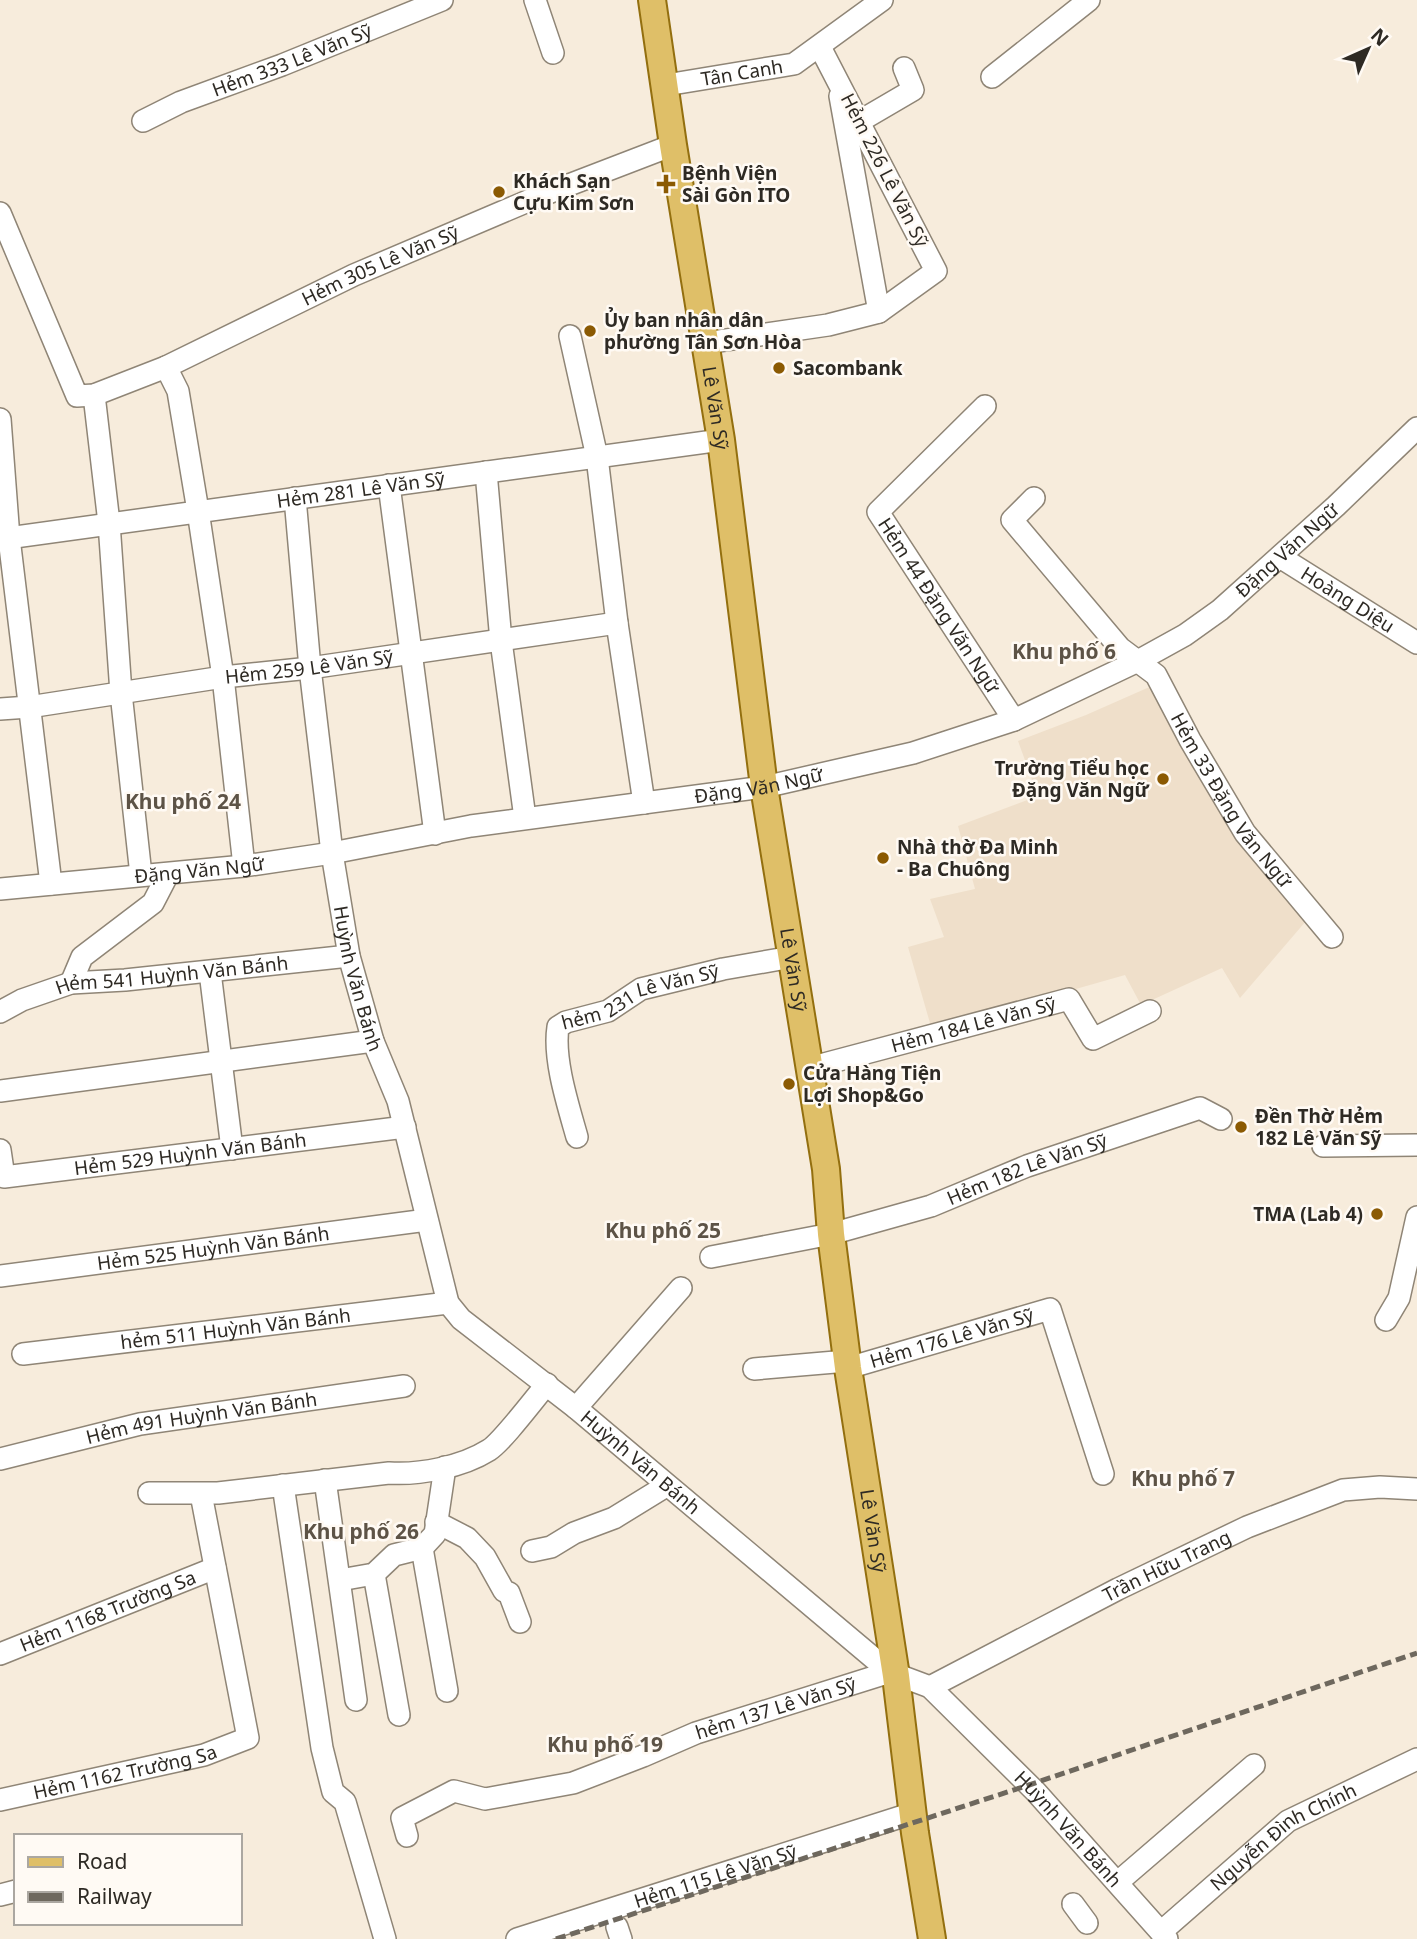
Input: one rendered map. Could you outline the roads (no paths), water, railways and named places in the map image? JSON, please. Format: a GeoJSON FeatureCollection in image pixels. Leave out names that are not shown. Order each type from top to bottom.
{"type":"FeatureCollection","features":[{"type":"Feature","properties":{"kind":"main road","name":"Lê Văn Sỹ"},"geometry":{"type":"LineString","coordinates":[[652,0],[721,440],[764,787],[826,1169],[847,1364],[932,1939]]}},
{"type":"Feature","properties":{"kind":"street","name":"Hẻm 333 Lê Văn Sỹ"},"geometry":{"type":"LineString","coordinates":[[143,121],[181,102],[282,65],[415,5],[442,0]]}},
{"type":"Feature","properties":{"kind":"street"},"geometry":{"type":"LineString","coordinates":[[535,0],[553,53]]}},
{"type":"Feature","properties":{"kind":"street","name":"Tân Canh"},"geometry":{"type":"LineString","coordinates":[[666,85],[794,64],[882,0]]}},
{"type":"Feature","properties":{"kind":"street"},"geometry":{"type":"LineString","coordinates":[[992,78],[1089,0]]}},
{"type":"Feature","properties":{"kind":"street"},"geometry":{"type":"LineString","coordinates":[[820,47],[836,74]]}},
{"type":"Feature","properties":{"kind":"street"},"geometry":{"type":"LineString","coordinates":[[860,121],[913,90],[904,68]]}},
{"type":"Feature","properties":{"kind":"street","name":"Hẻm 226 Lê Văn Sỹ"},"geometry":{"type":"LineString","coordinates":[[706,343],[828,325],[879,312],[936,271],[836,74]]}},
{"type":"Feature","properties":{"kind":"street","name":"Hẻm 226 Lê Văn Sỹ"},"geometry":{"type":"LineString","coordinates":[[836,74],[879,312]]}},
{"type":"Feature","properties":{"kind":"street","name":"Hẻm 305 Lê Văn Sỹ"},"geometry":{"type":"LineString","coordinates":[[94,395],[166,367],[354,275],[535,198],[673,145]]}},
{"type":"Feature","properties":{"kind":"street"},"geometry":{"type":"LineString","coordinates":[[0,213],[77,396],[94,395],[109,523],[121,693],[141,875]]}},
{"type":"Feature","properties":{"kind":"street"},"geometry":{"type":"LineString","coordinates":[[570,336],[597,457],[617,623],[644,803]]}},
{"type":"Feature","properties":{"kind":"street"},"geometry":{"type":"LineString","coordinates":[[166,367],[178,391],[198,511],[223,677],[244,866]]}},
{"type":"Feature","properties":{"kind":"street","name":"Hẻm 44 Đặng Văn Ngữ"},"geometry":{"type":"LineString","coordinates":[[985,406],[878,512],[1014,720]]}},
{"type":"Feature","properties":{"kind":"street"},"geometry":{"type":"LineString","coordinates":[[0,419],[5,539],[51,884]]}},
{"type":"Feature","properties":{"kind":"street","name":"Đặng Văn Ngữ"},"geometry":{"type":"LineString","coordinates":[[0,889],[244,866],[332,853],[525,818],[764,787],[913,753],[1014,720],[1138,662],[1185,635],[1220,610],[1280,557],[1417,428]]}},
{"type":"Feature","properties":{"kind":"street","name":"Hẻm 281 Lê Văn Sỹ"},"geometry":{"type":"LineString","coordinates":[[5,539],[721,440]]}},
{"type":"Feature","properties":{"kind":"street"},"geometry":{"type":"LineString","coordinates":[[486,472],[501,640],[525,818]]}},
{"type":"Feature","properties":{"kind":"street"},"geometry":{"type":"LineString","coordinates":[[389,485],[435,834]]}},
{"type":"Feature","properties":{"kind":"street","name":"Huỳnh Văn Bánh"},"geometry":{"type":"LineString","coordinates":[[295,498],[310,668],[332,853],[349,956],[373,1041],[398,1101],[448,1303],[461,1319],[547,1384],[893,1674],[930,1687],[1036,1792],[1164,1936]]}},
{"type":"Feature","properties":{"kind":"street","name":"Hẻm 33 Đặng Văn Ngữ"},"geometry":{"type":"LineString","coordinates":[[1034,498],[1012,520],[1120,648],[1156,675],[1190,740],[1245,833],[1332,937]]}},
{"type":"Feature","properties":{"kind":"street","name":"Hoàng Diệu"},"geometry":{"type":"LineString","coordinates":[[1280,557],[1417,643]]}},
{"type":"Feature","properties":{"kind":"street","name":"Hẻm 259 Lê Văn Sỹ"},"geometry":{"type":"LineString","coordinates":[[0,709],[29,707],[223,677],[310,668],[617,623]]}},
{"type":"Feature","properties":{"kind":"street"},"geometry":{"type":"LineString","coordinates":[[71,983],[82,957],[153,903],[168,874]]}},
{"type":"Feature","properties":{"kind":"street","name":"Hẻm 541 Huỳnh Văn Bánh"},"geometry":{"type":"LineString","coordinates":[[0,1012],[22,1000],[71,983],[210,972],[349,956]]}},
{"type":"Feature","properties":{"kind":"street","name":"hẻm 231 Lê Văn Sỹ"},"geometry":{"type":"LineString","coordinates":[[577,1137],[559,1056],[556,1037],[558,1027],[566,1022],[608,1011],[641,989],[723,969],[792,957]]}},
{"type":"Feature","properties":{"kind":"street","name":"Hẻm 529 Huỳnh Văn Bánh"},"geometry":{"type":"LineString","coordinates":[[210,972],[232,1149]]}},
{"type":"Feature","properties":{"kind":"street","name":"Hẻm 184 Lê Văn Sỹ"},"geometry":{"type":"LineString","coordinates":[[809,1068],[1069,999],[1093,1039],[1150,1010]]}},
{"type":"Feature","properties":{"kind":"street"},"geometry":{"type":"LineString","coordinates":[[0,1091],[373,1041]]}},
{"type":"Feature","properties":{"kind":"street","name":"Hẻm 182 Lê Văn Sỹ"},"geometry":{"type":"LineString","coordinates":[[711,1257],[831,1234],[931,1206],[1027,1166],[1200,1108],[1220,1119]]}},
{"type":"Feature","properties":{"kind":"street","name":"Hẻm 529 Huỳnh Văn Bánh"},"geometry":{"type":"LineString","coordinates":[[0,1150],[4,1177],[405,1127]]}},
{"type":"Feature","properties":{"kind":"street"},"geometry":{"type":"LineString","coordinates":[[1323,1146],[1417,1145]]}},
{"type":"Feature","properties":{"kind":"street"},"geometry":{"type":"LineString","coordinates":[[1386,1320],[1399,1297],[1417,1217]]}},
{"type":"Feature","properties":{"kind":"street","name":"Hẻm 525 Huỳnh Văn Bánh"},"geometry":{"type":"LineString","coordinates":[[0,1276],[427,1220]]}},
{"type":"Feature","properties":{"kind":"street"},"geometry":{"type":"LineString","coordinates":[[576,1408],[681,1288]]}},
{"type":"Feature","properties":{"kind":"street","name":"hẻm 511 Huỳnh Văn Bánh"},"geometry":{"type":"LineString","coordinates":[[23,1354],[448,1303]]}},
{"type":"Feature","properties":{"kind":"street","name":"Hẻm 176 Lê Văn Sỹ"},"geometry":{"type":"LineString","coordinates":[[847,1364],[1050,1309],[1103,1474]]}},
{"type":"Feature","properties":{"kind":"street"},"geometry":{"type":"LineString","coordinates":[[754,1369],[847,1364]]}},
{"type":"Feature","properties":{"kind":"street"},"geometry":{"type":"LineString","coordinates":[[149,1493],[201,1494],[388,1473],[415,1474],[445,1467],[491,1449],[547,1384]]}},
{"type":"Feature","properties":{"kind":"street","name":"Hẻm 491 Huỳnh Văn Bánh"},"geometry":{"type":"LineString","coordinates":[[0,1459],[139,1424],[404,1386]]}},
{"type":"Feature","properties":{"kind":"street"},"geometry":{"type":"LineString","coordinates":[[340,1580],[374,1574],[394,1555],[422,1548],[435,1534],[445,1467]]}},
{"type":"Feature","properties":{"kind":"street"},"geometry":{"type":"LineString","coordinates":[[325,1480],[356,1700]]}},
{"type":"Feature","properties":{"kind":"street"},"geometry":{"type":"LineString","coordinates":[[283,1485],[321,1748],[333,1792],[345,1802],[385,1939]]}},
{"type":"Feature","properties":{"kind":"street"},"geometry":{"type":"LineString","coordinates":[[532,1551],[551,1548],[574,1533],[614,1518],[666,1486]]}},
{"type":"Feature","properties":{"kind":"street","name":"Trần Hữu Trang"},"geometry":{"type":"LineString","coordinates":[[930,1687],[1118,1589],[1247,1527],[1343,1490],[1380,1487],[1417,1489]]}},
{"type":"Feature","properties":{"kind":"street"},"geometry":{"type":"LineString","coordinates":[[201,1494],[215,1568]]}},
{"type":"Feature","properties":{"kind":"street"},"geometry":{"type":"LineString","coordinates":[[436,1522],[467,1538],[485,1557],[503,1591],[509,1593],[520,1622]]}},
{"type":"Feature","properties":{"kind":"street"},"geometry":{"type":"LineString","coordinates":[[422,1548],[447,1691]]}},
{"type":"Feature","properties":{"kind":"street","name":"Hẻm 1168 Trường Sa"},"geometry":{"type":"LineString","coordinates":[[0,1654],[215,1568]]}},
{"type":"Feature","properties":{"kind":"street","name":"Hẻm 1162 Trường Sa"},"geometry":{"type":"LineString","coordinates":[[0,1800],[204,1755],[248,1738],[215,1568]]}},
{"type":"Feature","properties":{"kind":"street"},"geometry":{"type":"LineString","coordinates":[[374,1574],[399,1715]]}},
{"type":"Feature","properties":{"kind":"street","name":"hẻm 137 Lê Văn Sỹ"},"geometry":{"type":"LineString","coordinates":[[407,1836],[402,1818],[454,1791],[485,1799],[573,1783],[696,1733],[893,1674]]}},
{"type":"Feature","properties":{"kind":"street","name":"Nguyễn Đình Chính"},"geometry":{"type":"LineString","coordinates":[[1164,1936],[1288,1821],[1417,1759]]}},
{"type":"Feature","properties":{"kind":"street"},"geometry":{"type":"LineString","coordinates":[[1118,1882],[1254,1765]]}},
{"type":"Feature","properties":{"kind":"street","name":"Hẻm 115 Lê Văn Sỹ"},"geometry":{"type":"LineString","coordinates":[[517,1939],[914,1812]]}},
{"type":"Feature","properties":{"kind":"street"},"geometry":{"type":"LineString","coordinates":[[1073,1904],[1087,1923]]}},
{"type":"Feature","properties":{"kind":"railway"},"geometry":{"type":"LineString","coordinates":[[556,1939],[1029,1785],[1417,1653]]}},
{"type":"Feature","properties":{"kind":"place","name":"Bệnh Viện Sài Gòn ITO"},"geometry":{"type":"Point","coordinates":[666,184]}},
{"type":"Feature","properties":{"kind":"place","name":"Khách Sạn Cựu Kim Sơn"},"geometry":{"type":"Point","coordinates":[499,192]}},
{"type":"Feature","properties":{"kind":"place","name":"Ủy ban nhân dân phường Tân Sơn Hòa"},"geometry":{"type":"Point","coordinates":[590,331]}},
{"type":"Feature","properties":{"kind":"place","name":"Sacombank"},"geometry":{"type":"Point","coordinates":[779,368]}},
{"type":"Feature","properties":{"kind":"place","name":"Trường Tiểu học Đặng Văn Ngữ"},"geometry":{"type":"Point","coordinates":[1163,779]}},
{"type":"Feature","properties":{"kind":"place","name":"Nhà thờ Đa Minh - Ba Chuông"},"geometry":{"type":"Point","coordinates":[883,858]}},
{"type":"Feature","properties":{"kind":"place","name":"Cửa Hàng Tiện Lợi Shop&Go"},"geometry":{"type":"Point","coordinates":[789,1084]}},
{"type":"Feature","properties":{"kind":"place","name":"Đền Thờ Hẻm 182 Lê Văn Sỹ"},"geometry":{"type":"Point","coordinates":[1241,1127]}},
{"type":"Feature","properties":{"kind":"place","name":"TMA (Lab 4)"},"geometry":{"type":"Point","coordinates":[1377,1214]}},
{"type":"Feature","properties":{"kind":"district","name":"Khu phố 6"},"geometry":{"type":"Point","coordinates":[1064,652]}},
{"type":"Feature","properties":{"kind":"district","name":"Khu phố 24"},"geometry":{"type":"Point","coordinates":[183,802]}},
{"type":"Feature","properties":{"kind":"district","name":"Khu phố 25"},"geometry":{"type":"Point","coordinates":[663,1231]}},
{"type":"Feature","properties":{"kind":"district","name":"Khu phố 7"},"geometry":{"type":"Point","coordinates":[1183,1479]}},
{"type":"Feature","properties":{"kind":"district","name":"Khu phố 26"},"geometry":{"type":"Point","coordinates":[361,1532]}},
{"type":"Feature","properties":{"kind":"district","name":"Khu phố 19"},"geometry":{"type":"Point","coordinates":[605,1745]}}]}
